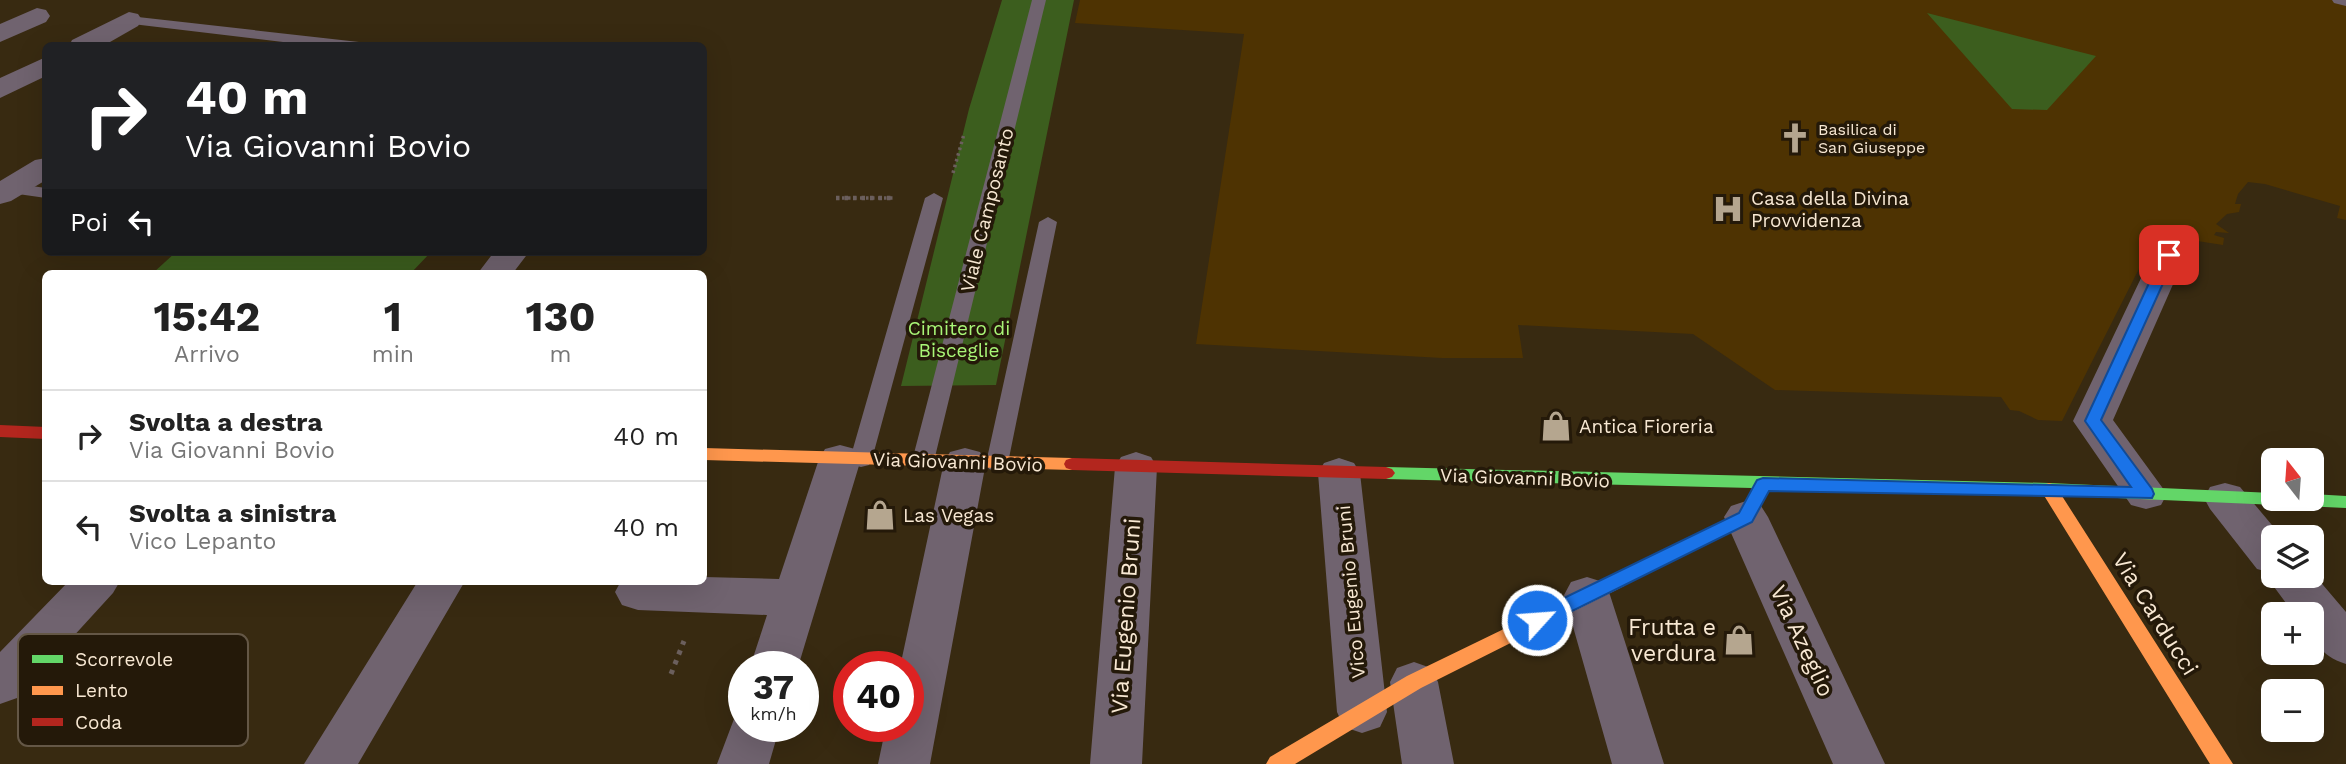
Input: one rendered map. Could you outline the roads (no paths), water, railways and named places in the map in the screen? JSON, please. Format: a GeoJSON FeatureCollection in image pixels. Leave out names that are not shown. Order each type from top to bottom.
{"type":"FeatureCollection","features":[{"type":"Feature","properties":{"kind":"street"},"geometry":{"type":"LineString","coordinates":[[0,34],[37,16]]}},
{"type":"Feature","properties":{"kind":"street"},"geometry":{"type":"LineString","coordinates":[[89,42],[129,20]]}},
{"type":"Feature","properties":{"kind":"street"},"geometry":{"type":"LineString","coordinates":[[5,191],[42,169]]}},
{"type":"Feature","properties":{"kind":"street"},"geometry":{"type":"LineString","coordinates":[[2146,494],[2093,421],[2169,255]]}},
{"type":"Feature","properties":{"kind":"street"},"geometry":{"type":"LineString","coordinates":[[497,270],[509,256]]}},
{"type":"Feature","properties":{"kind":"street"},"geometry":{"type":"LineString","coordinates":[[0,432],[42,433]]}},
{"type":"Feature","properties":{"kind":"street","name":"Via Giovanni Bovio"},"geometry":{"type":"LineString","coordinates":[[707,454],[1339,472],[1754,501],[2049,489],[2346,502]]}},
{"type":"Feature","properties":{"kind":"street"},"geometry":{"type":"LineString","coordinates":[[779,651],[796,598],[851,459]]}},
{"type":"Feature","properties":{"kind":"street"},"geometry":{"type":"LineString","coordinates":[[904,764],[962,462]]}},
{"type":"Feature","properties":{"kind":"street","name":"Via Eugenio Bruni"},"geometry":{"type":"LineString","coordinates":[[1116,764],[1136,467]]}},
{"type":"Feature","properties":{"kind":"street","name":"Vico Eugenio Bruni"},"geometry":{"type":"LineString","coordinates":[[1339,472],[1362,712]]}},
{"type":"Feature","properties":{"kind":"street","name":"Via Carducci"},"geometry":{"type":"LineString","coordinates":[[2049,489],[2222,764]]}},
{"type":"Feature","properties":{"kind":"street"},"geometry":{"type":"LineString","coordinates":[[2225,498],[2261,542]]}},
{"type":"Feature","properties":{"kind":"street"},"geometry":{"type":"LineString","coordinates":[[1277,764],[1413,682],[1587,595],[1754,501]]}},
{"type":"Feature","properties":{"kind":"street","name":"Via Azeglio"},"geometry":{"type":"LineString","coordinates":[[1754,501],[1859,764]]}},
{"type":"Feature","properties":{"kind":"street"},"geometry":{"type":"LineString","coordinates":[[47,634],[93,585]]}},
{"type":"Feature","properties":{"kind":"street"},"geometry":{"type":"LineString","coordinates":[[330,764],[440,585]]}},
{"type":"Feature","properties":{"kind":"street"},"geometry":{"type":"LineString","coordinates":[[2299,588],[2346,645]]}},
{"type":"Feature","properties":{"kind":"street"},"geometry":{"type":"LineString","coordinates":[[638,592],[796,598]]}},
{"type":"Feature","properties":{"kind":"street"},"geometry":{"type":"LineString","coordinates":[[1587,595],[1638,764]]}},
{"type":"Feature","properties":{"kind":"street"},"geometry":{"type":"LineString","coordinates":[[0,684],[18,665]]}},
{"type":"Feature","properties":{"kind":"street"},"geometry":{"type":"LineString","coordinates":[[1413,682],[1428,764]]}},
{"type":"Feature","properties":{"kind":"street"},"geometry":{"type":"LineString","coordinates":[[743,764],[750,742]]}},
{"type":"Feature","properties":{"kind":"lane","name":"Viale Camposanto"},"geometry":{"type":"LineString","coordinates":[[962,462],[1039,0]]}},
{"type":"Feature","properties":{"kind":"lane"},"geometry":{"type":"LineString","coordinates":[[2339,0],[2346,2]]}},
{"type":"Feature","properties":{"kind":"lane"},"geometry":{"type":"LineString","coordinates":[[129,20],[299,42]]}},
{"type":"Feature","properties":{"kind":"lane"},"geometry":{"type":"LineString","coordinates":[[5,191],[42,193]]}},
{"type":"Feature","properties":{"kind":"lane"},"geometry":{"type":"LineString","coordinates":[[851,459],[934,198]]}},
{"type":"Feature","properties":{"kind":"lane"},"geometry":{"type":"LineString","coordinates":[[962,462],[1048,222]]}},
{"type":"Feature","properties":{"kind":"place","name":"Basilica di San Giuseppe"},"geometry":{"type":"Point","coordinates":[1795,138]}},
{"type":"Feature","properties":{"kind":"place","name":"Casa della Divina Provvidenza"},"geometry":{"type":"Point","coordinates":[1728,209]}},
{"type":"Feature","properties":{"kind":"place","name":"Antica Fioreria"},"geometry":{"type":"Point","coordinates":[1556,426]}},
{"type":"Feature","properties":{"kind":"place","name":"Las Vegas"},"geometry":{"type":"Point","coordinates":[880,515]}},
{"type":"Feature","properties":{"kind":"place","name":"Frutta e verdura"},"geometry":{"type":"Point","coordinates":[1739,640]}},
{"type":"Feature","properties":{"kind":"park label","name":"Cimitero di Bisceglie"},"geometry":{"type":"Point","coordinates":[959,339]}}]}
